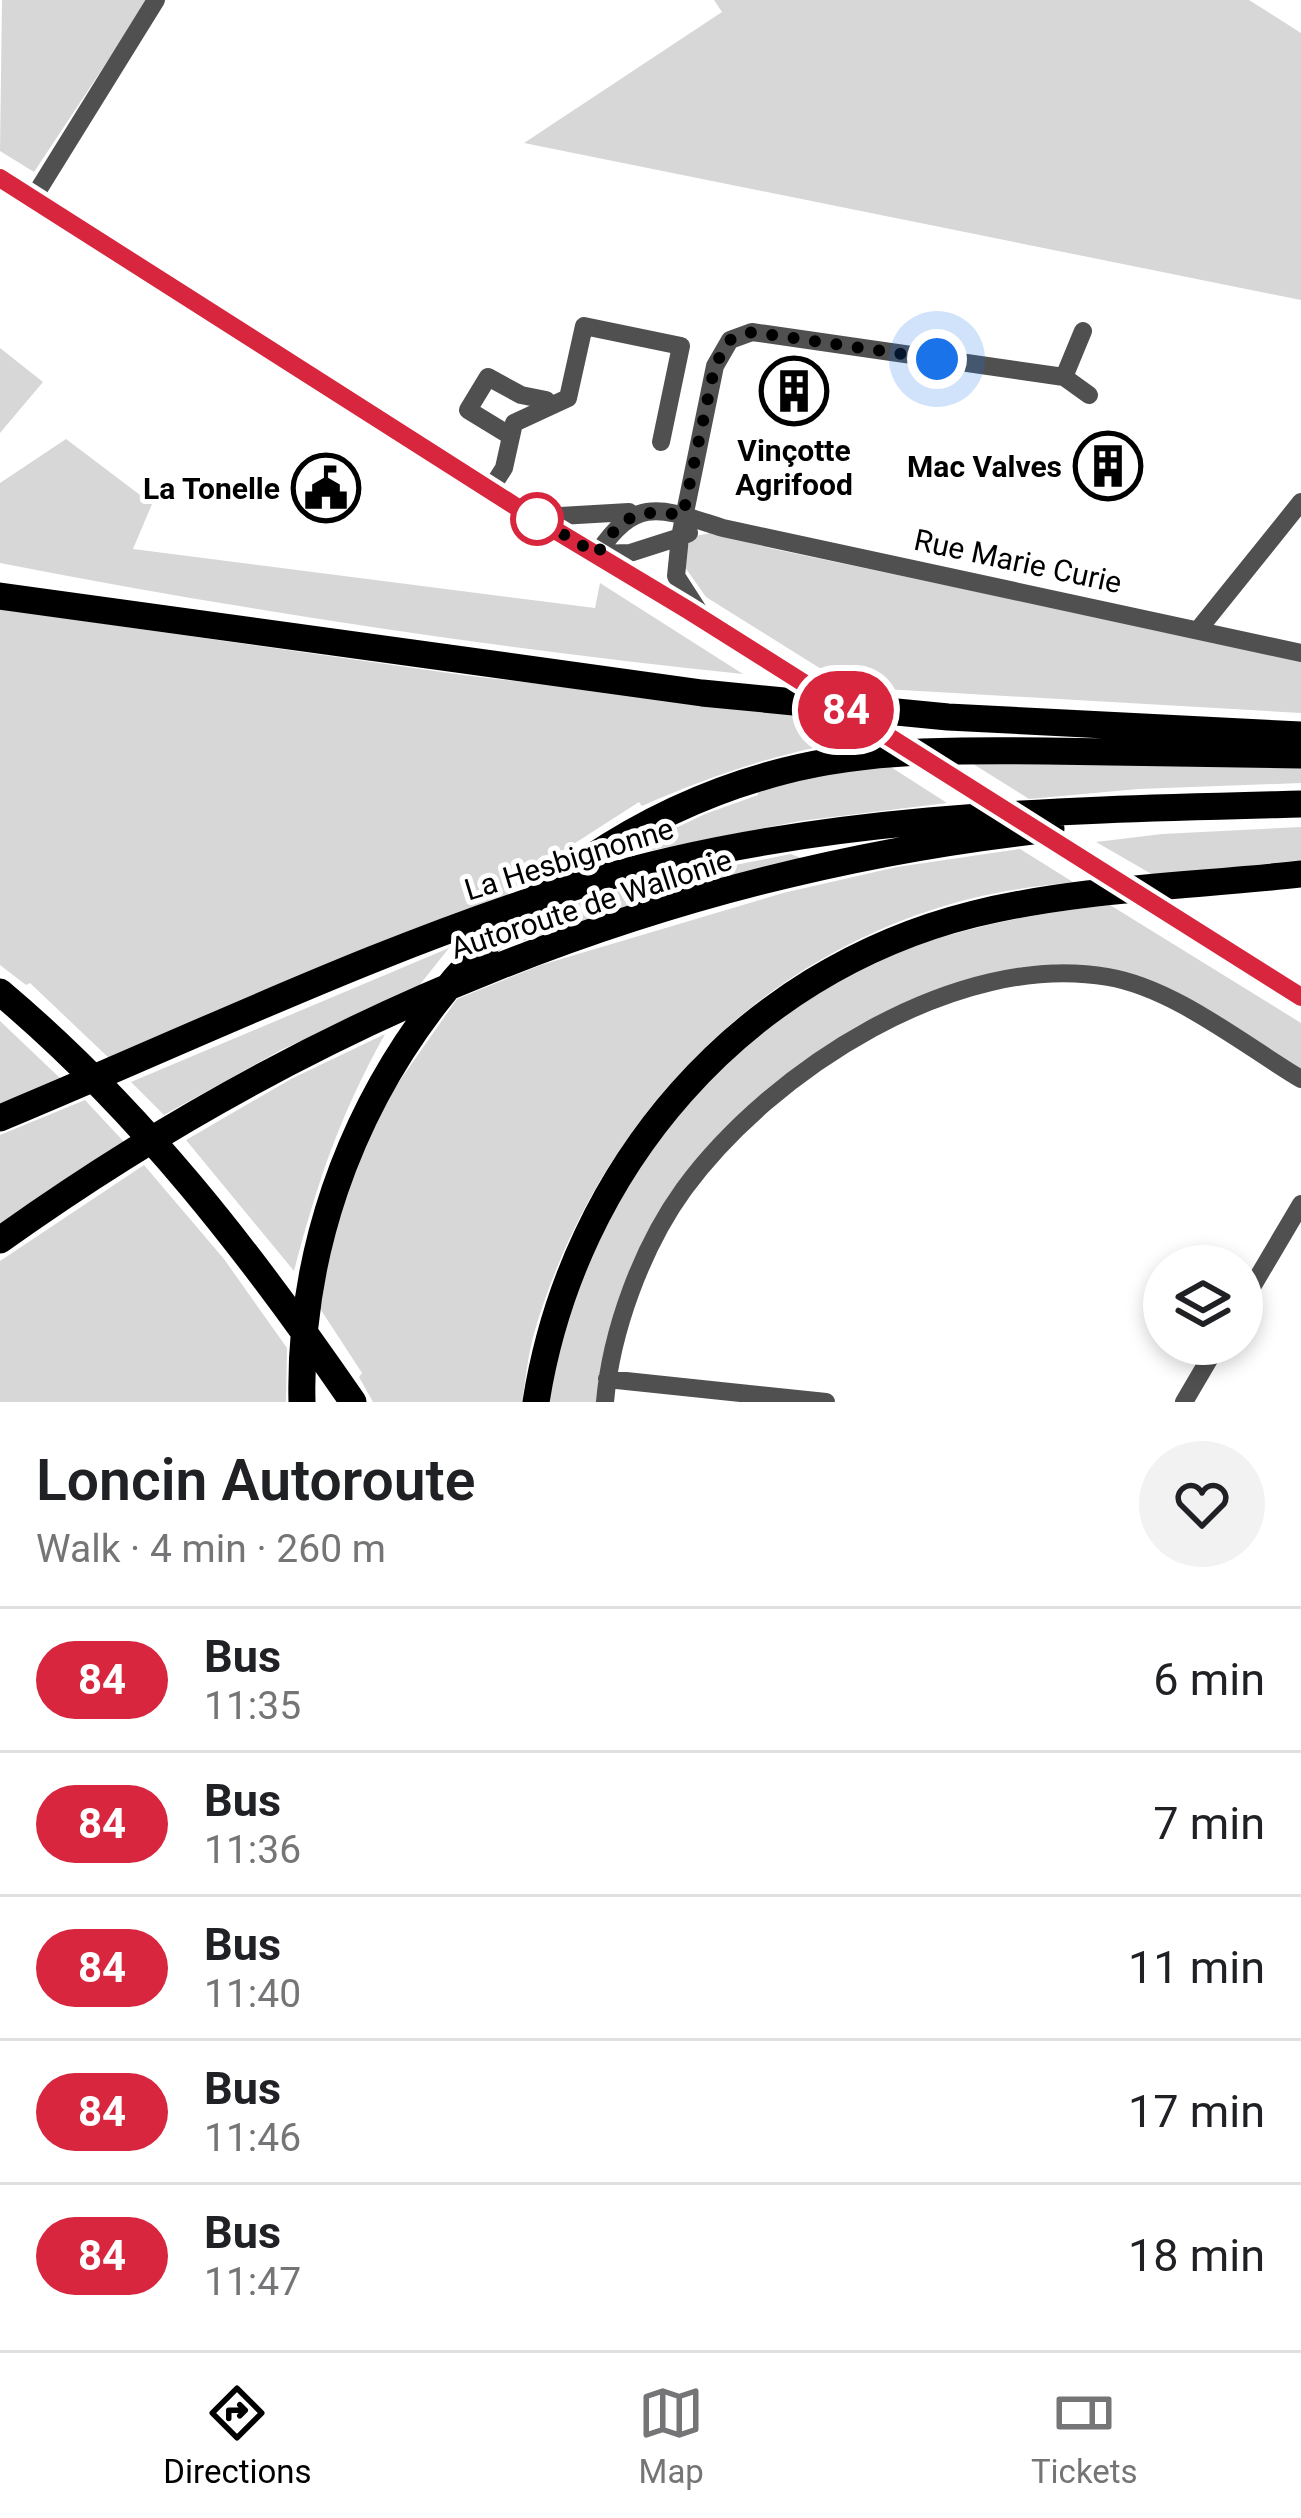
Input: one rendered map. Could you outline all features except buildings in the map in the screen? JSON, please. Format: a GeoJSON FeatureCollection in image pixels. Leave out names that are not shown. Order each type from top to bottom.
{"type":"FeatureCollection","features":[{"type":"Feature","properties":{"kind":"highway"},"geometry":{"type":"LineString","coordinates":[[0,582],[208,625]]}},
{"type":"Feature","properties":{"kind":"highway"},"geometry":{"type":"LineString","coordinates":[[0,596],[746,697],[948,717],[1301,735]]}},
{"type":"Feature","properties":{"kind":"highway"},"geometry":{"type":"LineString","coordinates":[[302,1402],[304,1333],[314,1265],[342,1167],[371,1099],[451,981],[531,900],[595,854],[682,806],[786,771],[859,757],[964,750],[1301,755]]}},
{"type":"Feature","properties":{"kind":"highway"},"geometry":{"type":"LineString","coordinates":[[1191,806],[1301,804]]}},
{"type":"Feature","properties":{"kind":"highway","name":"La Hesbignonne"},"geometry":{"type":"LineString","coordinates":[[0,1118],[456,928],[590,882],[694,855],[883,826],[991,815],[1191,806]]}},
{"type":"Feature","properties":{"kind":"highway","name":"Autoroute de Wallonie"},"geometry":{"type":"LineString","coordinates":[[0,1240],[184,1118],[288,1061],[494,964],[689,901],[824,867],[994,835],[1134,820],[1191,806]]}},
{"type":"Feature","properties":{"kind":"highway"},"geometry":{"type":"LineString","coordinates":[[536,1402],[554,1311],[573,1260],[616,1178],[682,1089],[753,1024],[797,992],[847,962],[973,914],[1047,900],[1301,874]]}},
{"type":"Feature","properties":{"kind":"highway"},"geometry":{"type":"LineString","coordinates":[[10,1000],[156,1142],[249,1254],[353,1402]]}},
{"type":"Feature","properties":{"kind":"main road"},"geometry":{"type":"LineString","coordinates":[[0,178],[1301,997]]}},
{"type":"Feature","properties":{"kind":"street"},"geometry":{"type":"LineString","coordinates":[[32,200],[156,0]]}},
{"type":"Feature","properties":{"kind":"street"},"geometry":{"type":"LineString","coordinates":[[490,490],[504,468],[514,423],[568,398],[584,326],[681,346],[661,442]]}},
{"type":"Feature","properties":{"kind":"street"},"geometry":{"type":"LineString","coordinates":[[1064,377],[1082,331]]}},
{"type":"Feature","properties":{"kind":"street"},"geometry":{"type":"LineString","coordinates":[[705,621],[676,576],[683,515],[715,365],[730,340],[752,332],[1064,377],[1089,395]]}},
{"type":"Feature","properties":{"kind":"street"},"geometry":{"type":"LineString","coordinates":[[509,435],[468,410],[488,377],[521,395],[546,400],[548,407]]}},
{"type":"Feature","properties":{"kind":"street"},"geometry":{"type":"LineString","coordinates":[[670,399],[706,408]]}},
{"type":"Feature","properties":{"kind":"street"},"geometry":{"type":"LineString","coordinates":[[1198,630],[1301,502]]}},
{"type":"Feature","properties":{"kind":"street"},"geometry":{"type":"LineString","coordinates":[[597,554],[618,524],[646,510]]}},
{"type":"Feature","properties":{"kind":"street","name":"Rue Marie Curie"},"geometry":{"type":"LineString","coordinates":[[524,511],[560,516],[646,510],[683,515],[723,528],[1301,653]]}},
{"type":"Feature","properties":{"kind":"street"},"geometry":{"type":"LineString","coordinates":[[597,554],[630,553],[698,530],[723,528]]}},
{"type":"Feature","properties":{"kind":"street"},"geometry":{"type":"LineString","coordinates":[[605,1402],[625,1314],[649,1254],[682,1192],[722,1144],[768,1102],[833,1053],[892,1018],[1001,979],[1062,973],[1110,977],[1159,993],[1301,1079]]}},
{"type":"Feature","properties":{"kind":"street"},"geometry":{"type":"LineString","coordinates":[[1263,1268],[1301,1204]]}},
{"type":"Feature","properties":{"kind":"street"},"geometry":{"type":"LineString","coordinates":[[1184,1402],[1206,1365]]}},
{"type":"Feature","properties":{"kind":"street"},"geometry":{"type":"LineString","coordinates":[[607,1379],[826,1402]]}},
{"type":"Feature","properties":{"kind":"shaded area"},"geometry":{"type":"Polygon","coordinates":[[[2,0],[148,0],[34,172],[0,151],[2,0]]]}},
{"type":"Feature","properties":{"kind":"shaded area"},"geometry":{"type":"Polygon","coordinates":[[[714,0],[1249,0],[1301,33],[1301,300],[524,143],[722,12],[714,0]]]}},
{"type":"Feature","properties":{"kind":"shaded area"},"geometry":{"type":"Polygon","coordinates":[[[0,348],[43,382],[0,433],[0,348]]]}},
{"type":"Feature","properties":{"kind":"shaded area"},"geometry":{"type":"Polygon","coordinates":[[[66,439],[152,504],[133,549],[595,608],[600,583],[743,674],[370,627],[0,563],[0,483],[66,439]]]}},
{"type":"Feature","properties":{"kind":"shaded area"},"geometry":{"type":"Polygon","coordinates":[[[715,532],[769,548],[1301,660],[1301,713],[850,687],[706,597],[682,563],[691,537],[715,532]]]}},
{"type":"Feature","properties":{"kind":"shaded area"},"geometry":{"type":"Polygon","coordinates":[[[0,609],[463,675],[808,715],[848,741],[743,767],[642,806],[639,802],[544,863],[501,900],[111,1060],[30,983],[26,985],[0,965],[0,609]]]}},
{"type":"Feature","properties":{"kind":"shaded area"},"geometry":{"type":"Polygon","coordinates":[[[883,762],[947,803],[800,821],[638,853],[638,846],[758,795],[758,789],[883,762]]]}},
{"type":"Feature","properties":{"kind":"shaded area"},"geometry":{"type":"Polygon","coordinates":[[[970,762],[1301,765],[1301,783],[1029,799],[970,762]]]}},
{"type":"Feature","properties":{"kind":"shaded area"},"geometry":{"type":"Polygon","coordinates":[[[1301,827],[1301,860],[1155,876],[1096,842],[1162,834],[1301,827]]]}},
{"type":"Feature","properties":{"kind":"shaded area"},"geometry":{"type":"Polygon","coordinates":[[[1020,849],[1073,882],[985,895],[895,923],[823,958],[757,1003],[697,1056],[644,1115],[600,1182],[563,1254],[533,1339],[522,1402],[373,1402],[359,1377],[362,1373],[319,1307],[336,1228],[375,1116],[457,999],[541,965],[783,893],[897,867],[1020,849]]]}},
{"type":"Feature","properties":{"kind":"shaded area"},"geometry":{"type":"Polygon","coordinates":[[[791,854],[801,858],[708,881],[505,947],[538,915],[650,882],[791,854]]]}},
{"type":"Feature","properties":{"kind":"shaded area"},"geometry":{"type":"Polygon","coordinates":[[[1110,905],[1301,1023],[1301,1071],[1128,975],[1059,964],[1021,967],[965,983],[808,1060],[725,1127],[677,1187],[597,1402],[549,1402],[563,1335],[596,1242],[656,1142],[736,1055],[829,986],[880,960],[993,924],[1110,905]]]}},
{"type":"Feature","properties":{"kind":"shaded area"},"geometry":{"type":"Polygon","coordinates":[[[449,948],[418,987],[281,1050],[164,1115],[131,1082],[449,948]]]}},
{"type":"Feature","properties":{"kind":"shaded area"},"geometry":{"type":"Polygon","coordinates":[[[0,1021],[62,1080],[0,1106],[0,1021]]]}},
{"type":"Feature","properties":{"kind":"shaded area"},"geometry":{"type":"Polygon","coordinates":[[[385,1034],[331,1150],[294,1271],[186,1140],[291,1079],[385,1034]]]}},
{"type":"Feature","properties":{"kind":"shaded area"},"geometry":{"type":"Polygon","coordinates":[[[85,1100],[125,1143],[0,1228],[0,1135],[85,1100]]]}},
{"type":"Feature","properties":{"kind":"shaded area"},"geometry":{"type":"Polygon","coordinates":[[[144,1165],[224,1259],[287,1348],[286,1402],[0,1402],[0,1261],[144,1165]]]}},
{"type":"Feature","properties":{"kind":"bus line","name":"84"},"geometry":{"type":"LineString","coordinates":[[0,178],[1301,997]]}},
{"type":"Feature","properties":{"kind":"place","name":"Vinçotte Agrifood"},"geometry":{"type":"Point","coordinates":[794,391]}},
{"type":"Feature","properties":{"kind":"place","name":"Mac Valves"},"geometry":{"type":"Point","coordinates":[1108,466]}},
{"type":"Feature","properties":{"kind":"place","name":"La Tonelle"},"geometry":{"type":"Point","coordinates":[326,488]}},
{"type":"Feature","properties":{"kind":"route"},"geometry":{"type":"LineString","coordinates":[[537,519],[532,516],[597,554],[618,524],[646,510],[683,515],[715,365],[730,340],[752,332],[937,359]]}}]}
